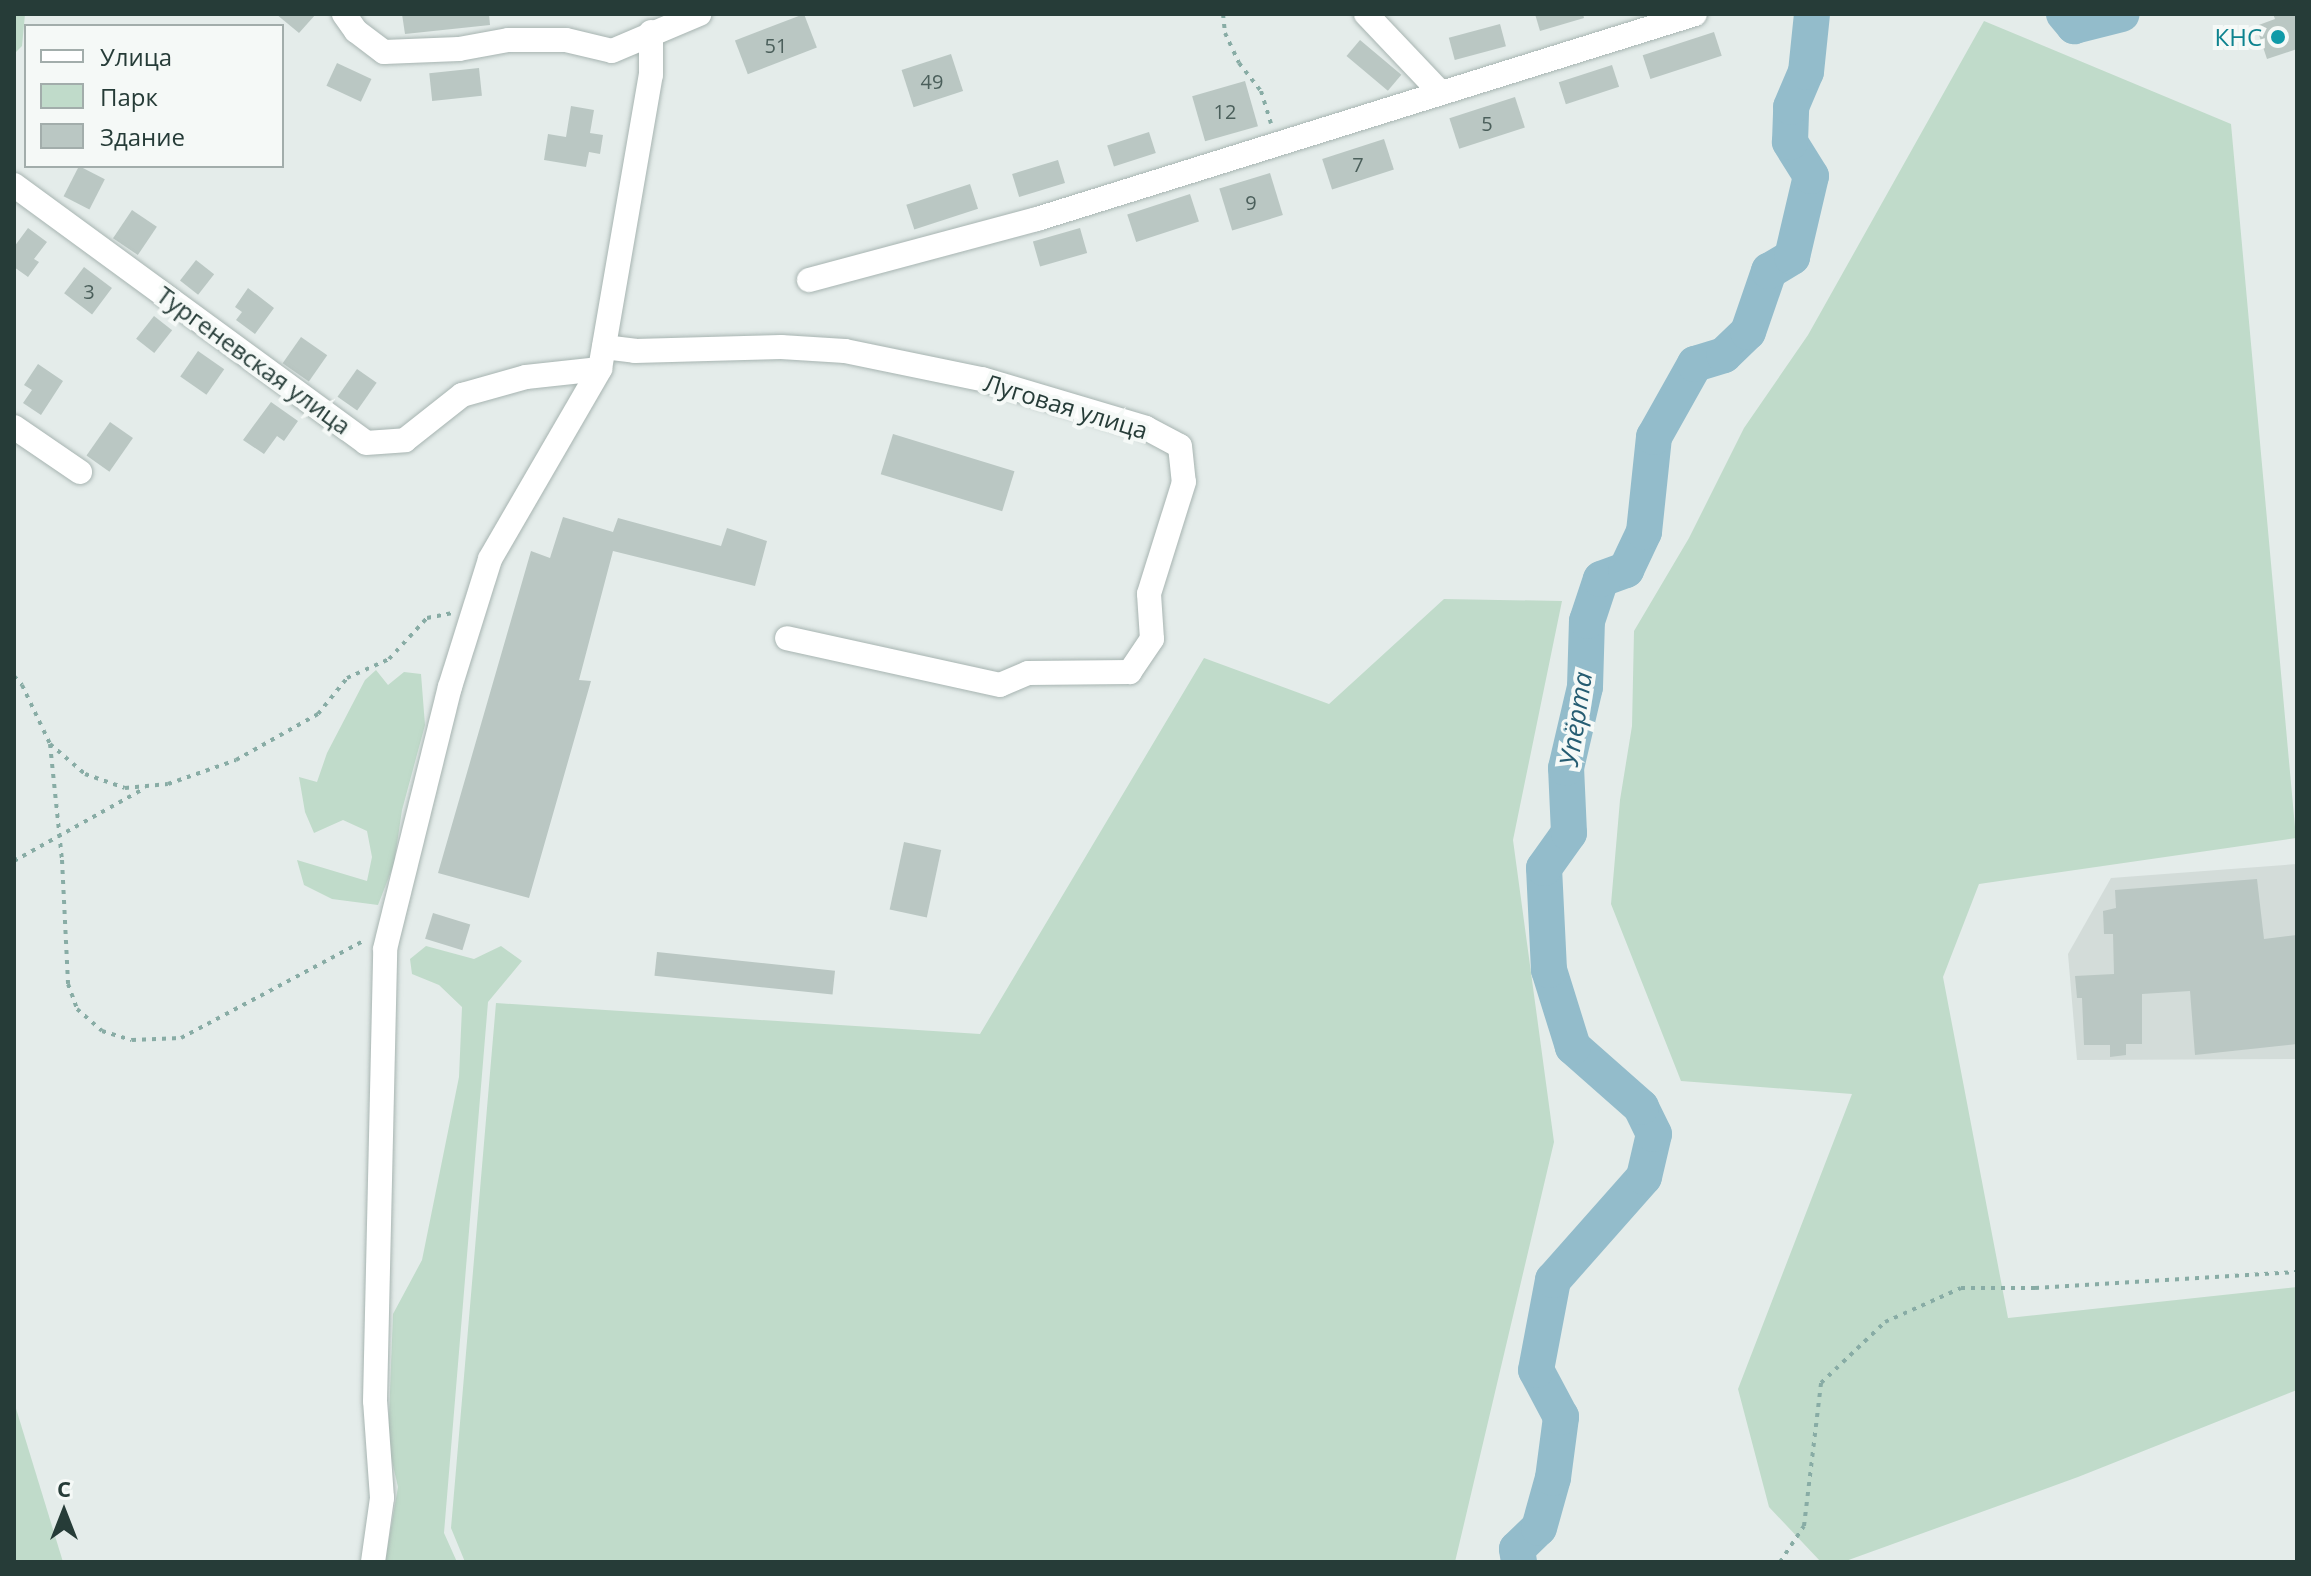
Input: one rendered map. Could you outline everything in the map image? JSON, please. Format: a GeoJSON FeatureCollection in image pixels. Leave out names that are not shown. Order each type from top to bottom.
{"type":"FeatureCollection","features":[{"type":"Feature","properties":{"kind":"street"},"geometry":{"type":"LineString","coordinates":[[344,14],[356,31],[384,52],[459,49],[508,40],[566,40],[612,51],[643,23],[699,14]]}},
{"type":"Feature","properties":{"kind":"street"},"geometry":{"type":"LineString","coordinates":[[1366,14],[1440,92]]}},
{"type":"Feature","properties":{"kind":"street"},"geometry":{"type":"LineString","coordinates":[[809,280],[1037,219],[1695,14]]}},
{"type":"Feature","properties":{"kind":"street"},"geometry":{"type":"LineString","coordinates":[[373,1562],[382,1498],[375,1385],[385,949],[450,687],[490,559],[602,358],[651,75],[643,23]]}},
{"type":"Feature","properties":{"kind":"street","name":"Тургеневская улица"},"geometry":{"type":"LineString","coordinates":[[14,185],[366,443],[405,440],[462,395],[602,358]]}},
{"type":"Feature","properties":{"kind":"street","name":"Луговая улица"},"geometry":{"type":"LineString","coordinates":[[602,358],[635,351],[781,347],[845,351],[982,379],[1146,428],[1180,446],[1184,482],[1149,594],[1152,639],[1130,672],[1028,673],[1000,685],[787,638]]}},
{"type":"Feature","properties":{"kind":"street"},"geometry":{"type":"LineString","coordinates":[[14,427],[80,472]]}},
{"type":"Feature","properties":{"kind":"path"},"geometry":{"type":"LineString","coordinates":[[1223,14],[1225,33],[1239,63],[1261,91],[1277,144]]}},
{"type":"Feature","properties":{"kind":"path"},"geometry":{"type":"LineString","coordinates":[[50,744],[85,774],[125,788],[168,784],[236,760],[318,714],[347,678],[389,659],[427,618],[474,609]]}},
{"type":"Feature","properties":{"kind":"path"},"geometry":{"type":"LineString","coordinates":[[14,676],[22,685],[50,744],[60,833],[68,984],[77,1009],[102,1031],[132,1040],[181,1038],[353,944],[390,930]]}},
{"type":"Feature","properties":{"kind":"path"},"geometry":{"type":"LineString","coordinates":[[14,861],[149,785]]}},
{"type":"Feature","properties":{"kind":"path"},"geometry":{"type":"LineString","coordinates":[[1780,1562],[1804,1526],[1821,1383],[1885,1322],[1961,1288],[2050,1287],[2297,1272]]}},
{"type":"Feature","properties":{"kind":"shaded area"},"geometry":{"type":"Polygon","coordinates":[[[2297,864],[2297,1059],[2077,1060],[2068,954],[2111,878],[2297,864]]]}},
{"type":"Feature","properties":{"kind":"green space"},"geometry":{"type":"Polygon","coordinates":[[[14,14],[25,14],[22,46],[14,54],[14,14]]]}},
{"type":"Feature","properties":{"kind":"green space"},"geometry":{"type":"Polygon","coordinates":[[[1984,21],[2231,124],[2296,838],[1979,884],[1943,977],[2008,1318],[2297,1287],[2297,1390],[2078,1477],[1843,1562],[1821,1562],[1769,1507],[1738,1389],[1852,1094],[1681,1081],[1611,904],[1620,800],[1632,726],[1634,631],[1689,538],[1744,428],[1808,335],[1984,21]]]}},
{"type":"Feature","properties":{"kind":"green space"},"geometry":{"type":"Polygon","coordinates":[[[1444,599],[1562,601],[1513,840],[1554,1142],[1455,1562],[465,1562],[451,1528],[496,1003],[980,1034],[1204,658],[1329,704],[1444,599]]]}},
{"type":"Feature","properties":{"kind":"green space"},"geometry":{"type":"Polygon","coordinates":[[[376,670],[388,685],[404,672],[421,674],[425,725],[402,810],[394,864],[378,905],[332,899],[304,885],[297,860],[367,881],[372,857],[367,831],[343,820],[314,833],[305,812],[299,777],[317,782],[327,753],[365,680],[376,670]]]}},
{"type":"Feature","properties":{"kind":"green space"},"geometry":{"type":"Polygon","coordinates":[[[426,946],[474,959],[501,946],[522,961],[488,1002],[444,1533],[457,1562],[385,1562],[398,1487],[388,1444],[393,1314],[422,1260],[459,1077],[462,1007],[439,985],[412,974],[410,959],[426,946]]]}},
{"type":"Feature","properties":{"kind":"green space"},"geometry":{"type":"Polygon","coordinates":[[[14,1402],[63,1562],[14,1562],[14,1402]]]}},
{"type":"Feature","properties":{"kind":"building"},"geometry":{"type":"Polygon","coordinates":[[[276,14],[316,14],[299,33],[276,14]]]}},
{"type":"Feature","properties":{"kind":"building"},"geometry":{"type":"Polygon","coordinates":[[[402,14],[489,14],[490,25],[405,34],[402,14]]]}},
{"type":"Feature","properties":{"kind":"building"},"geometry":{"type":"Polygon","coordinates":[[[804,14],[817,48],[748,74],[735,41],[804,14]]]}},
{"type":"Feature","properties":{"kind":"building"},"geometry":{"type":"Polygon","coordinates":[[[1535,14],[1583,14],[1584,18],[1540,31],[1535,14]]]}},
{"type":"Feature","properties":{"kind":"building","name":"КНС"},"geometry":{"type":"Polygon","coordinates":[[[2273,14],[2297,14],[2297,49],[2267,59],[2256,26],[2275,19],[2273,14]]]}},
{"type":"Feature","properties":{"kind":"building"},"geometry":{"type":"Polygon","coordinates":[[[1500,24],[1506,46],[1455,60],[1449,38],[1500,24]]]}},
{"type":"Feature","properties":{"kind":"building"},"geometry":{"type":"Polygon","coordinates":[[[1714,32],[1722,56],[1650,79],[1643,55],[1714,32]]]}},
{"type":"Feature","properties":{"kind":"building"},"geometry":{"type":"Polygon","coordinates":[[[1360,40],[1401,75],[1388,91],[1347,56],[1360,40]]]}},
{"type":"Feature","properties":{"kind":"building"},"geometry":{"type":"Polygon","coordinates":[[[951,54],[963,91],[914,107],[902,70],[951,54]]]}},
{"type":"Feature","properties":{"kind":"building"},"geometry":{"type":"Polygon","coordinates":[[[337,63],[371,79],[361,102],[326,86],[337,63]]]}},
{"type":"Feature","properties":{"kind":"building"},"geometry":{"type":"Polygon","coordinates":[[[1612,65],[1619,87],[1566,104],[1559,82],[1612,65]]]}},
{"type":"Feature","properties":{"kind":"building"},"geometry":{"type":"Polygon","coordinates":[[[479,68],[482,96],[432,101],[429,73],[479,68]]]}},
{"type":"Feature","properties":{"kind":"building"},"geometry":{"type":"Polygon","coordinates":[[[1245,81],[1258,126],[1205,141],[1192,96],[1245,81]]]}},
{"type":"Feature","properties":{"kind":"building"},"geometry":{"type":"Polygon","coordinates":[[[1515,97],[1525,127],[1459,149],[1449,118],[1515,97]]]}},
{"type":"Feature","properties":{"kind":"building"},"geometry":{"type":"Polygon","coordinates":[[[571,106],[594,110],[590,133],[603,135],[600,154],[589,152],[586,167],[544,160],[548,134],[566,137],[571,106]]]}},
{"type":"Feature","properties":{"kind":"building"},"geometry":{"type":"Polygon","coordinates":[[[1149,132],[1156,153],[1114,167],[1107,146],[1149,132]]]}},
{"type":"Feature","properties":{"kind":"building"},"geometry":{"type":"Polygon","coordinates":[[[1384,139],[1394,169],[1332,190],[1322,159],[1384,139]]]}},
{"type":"Feature","properties":{"kind":"building"},"geometry":{"type":"Polygon","coordinates":[[[1058,160],[1065,183],[1019,197],[1012,174],[1058,160]]]}},
{"type":"Feature","properties":{"kind":"building"},"geometry":{"type":"Polygon","coordinates":[[[78,168],[105,179],[89,209],[64,196],[78,168]]]}},
{"type":"Feature","properties":{"kind":"building"},"geometry":{"type":"Polygon","coordinates":[[[1270,173],[1283,215],[1232,231],[1219,188],[1270,173]]]}},
{"type":"Feature","properties":{"kind":"building"},"geometry":{"type":"Polygon","coordinates":[[[970,184],[978,209],[914,229],[906,205],[970,184]]]}},
{"type":"Feature","properties":{"kind":"building"},"geometry":{"type":"Polygon","coordinates":[[[1190,194],[1199,222],[1136,242],[1127,214],[1190,194]]]}},
{"type":"Feature","properties":{"kind":"building"},"geometry":{"type":"Polygon","coordinates":[[[132,210],[157,227],[138,255],[113,238],[132,210]]]}},
{"type":"Feature","properties":{"kind":"building"},"geometry":{"type":"Polygon","coordinates":[[[28,228],[47,242],[34,259],[39,262],[28,277],[14,267],[14,247],[28,228]]]}},
{"type":"Feature","properties":{"kind":"building"},"geometry":{"type":"Polygon","coordinates":[[[1080,228],[1087,253],[1040,266],[1033,242],[1080,228]]]}},
{"type":"Feature","properties":{"kind":"building"},"geometry":{"type":"Polygon","coordinates":[[[196,260],[214,274],[198,295],[180,280],[196,260]]]}},
{"type":"Feature","properties":{"kind":"building"},"geometry":{"type":"Polygon","coordinates":[[[84,267],[112,288],[92,314],[64,293],[84,267]]]}},
{"type":"Feature","properties":{"kind":"building"},"geometry":{"type":"Polygon","coordinates":[[[248,288],[274,308],[255,334],[236,320],[242,312],[235,307],[248,288]]]}},
{"type":"Feature","properties":{"kind":"building"},"geometry":{"type":"Polygon","coordinates":[[[154,316],[172,330],[154,353],[136,339],[154,316]]]}},
{"type":"Feature","properties":{"kind":"building"},"geometry":{"type":"Polygon","coordinates":[[[301,337],[327,355],[309,382],[283,363],[301,337]]]}},
{"type":"Feature","properties":{"kind":"building"},"geometry":{"type":"Polygon","coordinates":[[[198,351],[224,369],[206,395],[180,376],[198,351]]]}},
{"type":"Feature","properties":{"kind":"building"},"geometry":{"type":"Polygon","coordinates":[[[38,364],[63,381],[41,415],[23,403],[32,390],[24,385],[38,364]]]}},
{"type":"Feature","properties":{"kind":"building"},"geometry":{"type":"Polygon","coordinates":[[[357,369],[377,383],[357,411],[337,397],[357,369]]]}},
{"type":"Feature","properties":{"kind":"building"},"geometry":{"type":"Polygon","coordinates":[[[271,402],[298,421],[284,441],[277,436],[264,454],[243,440],[271,402]]]}},
{"type":"Feature","properties":{"kind":"building"},"geometry":{"type":"Polygon","coordinates":[[[110,422],[133,438],[109,472],[86,456],[110,422]]]}},
{"type":"Feature","properties":{"kind":"building"},"geometry":{"type":"Polygon","coordinates":[[[893,434],[1014,471],[1002,511],[881,474],[893,434]]]}},
{"type":"Feature","properties":{"kind":"building"},"geometry":{"type":"Polygon","coordinates":[[[563,517],[613,532],[618,518],[721,546],[727,528],[767,541],[755,586],[613,551],[579,680],[591,681],[529,898],[438,873],[531,551],[550,558],[563,517]]]}},
{"type":"Feature","properties":{"kind":"building"},"geometry":{"type":"Polygon","coordinates":[[[904,842],[941,850],[927,917],[890,909],[904,842]]]}},
{"type":"Feature","properties":{"kind":"building"},"geometry":{"type":"Polygon","coordinates":[[[2257,879],[2264,939],[2297,935],[2297,1044],[2195,1055],[2190,991],[2142,994],[2142,1044],[2126,1044],[2126,1055],[2110,1057],[2110,1045],[2084,1045],[2082,998],[2077,998],[2075,976],[2114,974],[2113,934],[2104,934],[2103,911],[2116,908],[2115,890],[2257,879]]]}},
{"type":"Feature","properties":{"kind":"building"},"geometry":{"type":"Polygon","coordinates":[[[433,913],[470,924],[462,950],[425,939],[433,913]]]}},
{"type":"Feature","properties":{"kind":"building"},"geometry":{"type":"Polygon","coordinates":[[[657,952],[835,971],[833,995],[654,976],[657,952]]]}},
{"type":"Feature","properties":{"kind":"waterway","name":"Упёрта"},"geometry":{"type":"LineString","coordinates":[[1519,1562],[1517,1549],[1539,1528],[1553,1478],[1561,1417],[1536,1370],[1553,1280],[1644,1177],[1654,1134],[1641,1107],[1573,1047],[1549,970],[1544,868],[1569,833],[1566,768],[1585,687],[1587,621],[1601,579],[1626,570],[1644,532],[1654,437],[1695,364],[1724,355],[1748,332],[1769,271],[1792,257],[1811,176],[1790,142],[1791,107],[1806,72],[1812,14]]}},
{"type":"Feature","properties":{"kind":"waterway","name":"Упёрта"},"geometry":{"type":"LineString","coordinates":[[2064,14],[2074,26],[2122,14]]}},
{"type":"Feature","properties":{"kind":"place","name":"КНС"},"geometry":{"type":"Point","coordinates":[2278,37]}}]}
